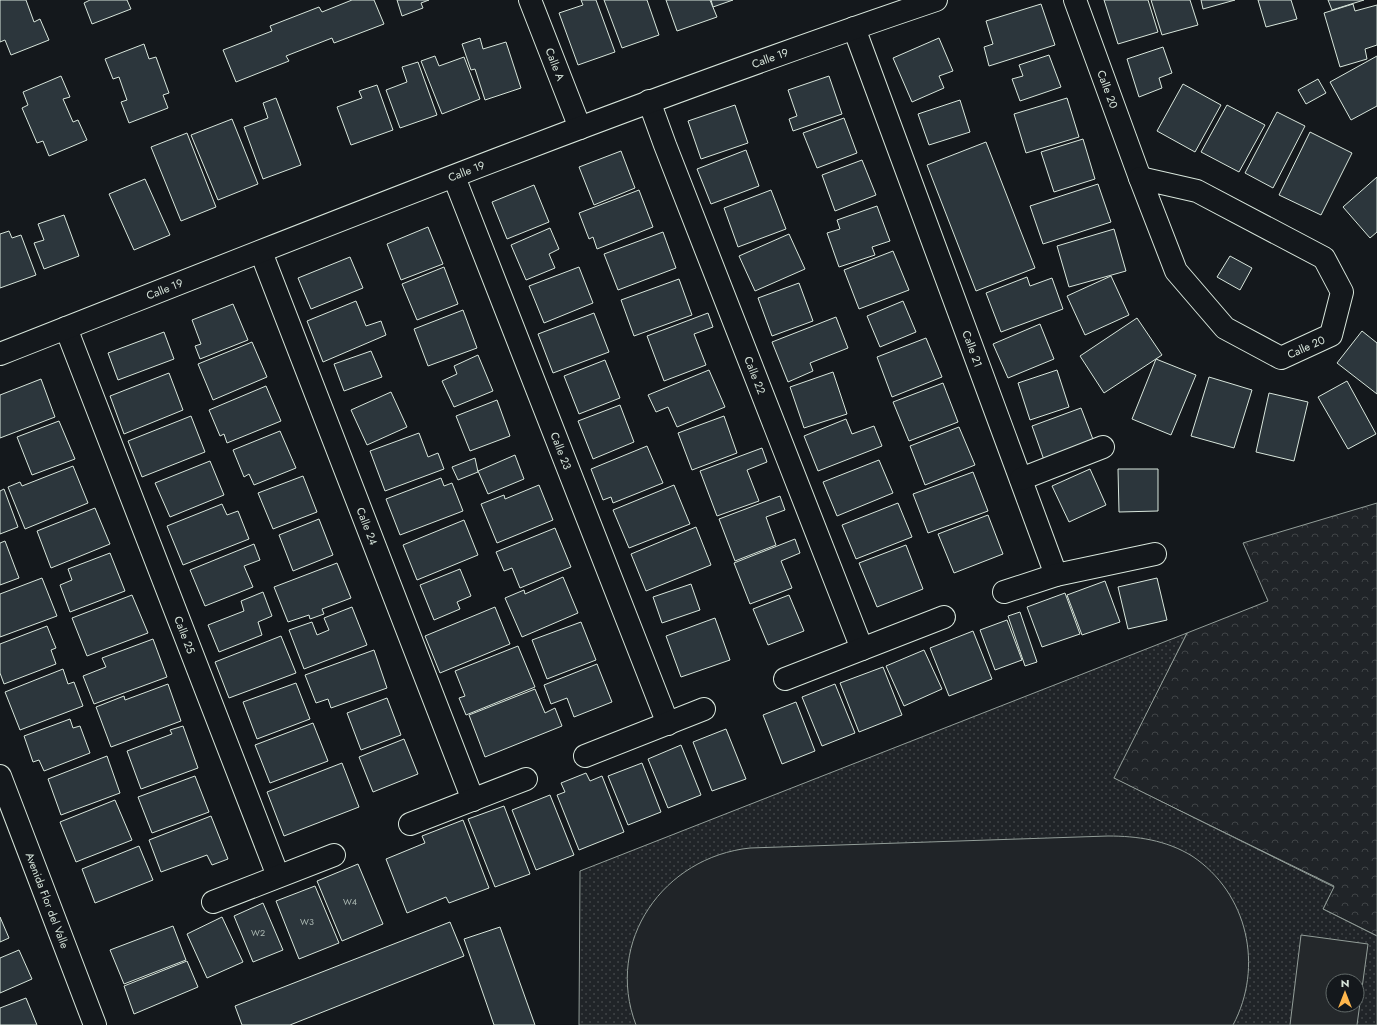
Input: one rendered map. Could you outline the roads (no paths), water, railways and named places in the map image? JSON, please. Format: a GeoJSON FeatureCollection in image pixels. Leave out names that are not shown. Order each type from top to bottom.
{"type":"FeatureCollection","features":[{"type":"Feature","properties":{"kind":"street","name":"Calle A"},"geometry":{"type":"LineString","coordinates":[[530,0],[580,128]]}},
{"type":"Feature","properties":{"kind":"street","name":"Calle 19"},"geometry":{"type":"LineString","coordinates":[[0,354],[649,101],[936,0]]}},
{"type":"Feature","properties":{"kind":"street","name":"Calle 20"},"geometry":{"type":"LineString","coordinates":[[1075,0],[1140,178],[1176,271],[1225,328],[1281,358],[1331,335],[1342,292],[1324,258],[1197,191],[1140,178]]}},
{"type":"Feature","properties":{"kind":"street","name":"Calle 21"},"geometry":{"type":"LineString","coordinates":[[854,28],[1056,575]]}},
{"type":"Feature","properties":{"kind":"street","name":"Calle 22"},"geometry":{"type":"LineString","coordinates":[[649,101],[862,649]]}},
{"type":"Feature","properties":{"kind":"street","name":"Calle 23"},"geometry":{"type":"LineString","coordinates":[[454,177],[668,724]]}},
{"type":"Feature","properties":{"kind":"street","name":"Calle 24"},"geometry":{"type":"LineString","coordinates":[[261,252],[473,800]]}},
{"type":"Feature","properties":{"kind":"street","name":"Calle 25"},"geometry":{"type":"LineString","coordinates":[[66,328],[278,876]]}},
{"type":"Feature","properties":{"kind":"street"},"geometry":{"type":"LineString","coordinates":[[1021,479],[1103,447]]}},
{"type":"Feature","properties":{"kind":"street"},"geometry":{"type":"LineString","coordinates":[[1004,592],[1056,575],[1155,554]]}},
{"type":"Feature","properties":{"kind":"street"},"geometry":{"type":"LineString","coordinates":[[785,679],[944,617]]}},
{"type":"Feature","properties":{"kind":"street"},"geometry":{"type":"LineString","coordinates":[[585,756],[704,709]]}},
{"type":"Feature","properties":{"kind":"street","name":"Avenida Flor del Valle"},"geometry":{"type":"LineString","coordinates":[[0,776],[95,1025]]}},
{"type":"Feature","properties":{"kind":"street"},"geometry":{"type":"LineString","coordinates":[[410,824],[526,778]]}},
{"type":"Feature","properties":{"kind":"street"},"geometry":{"type":"LineString","coordinates":[[213,902],[334,855]]}}]}
